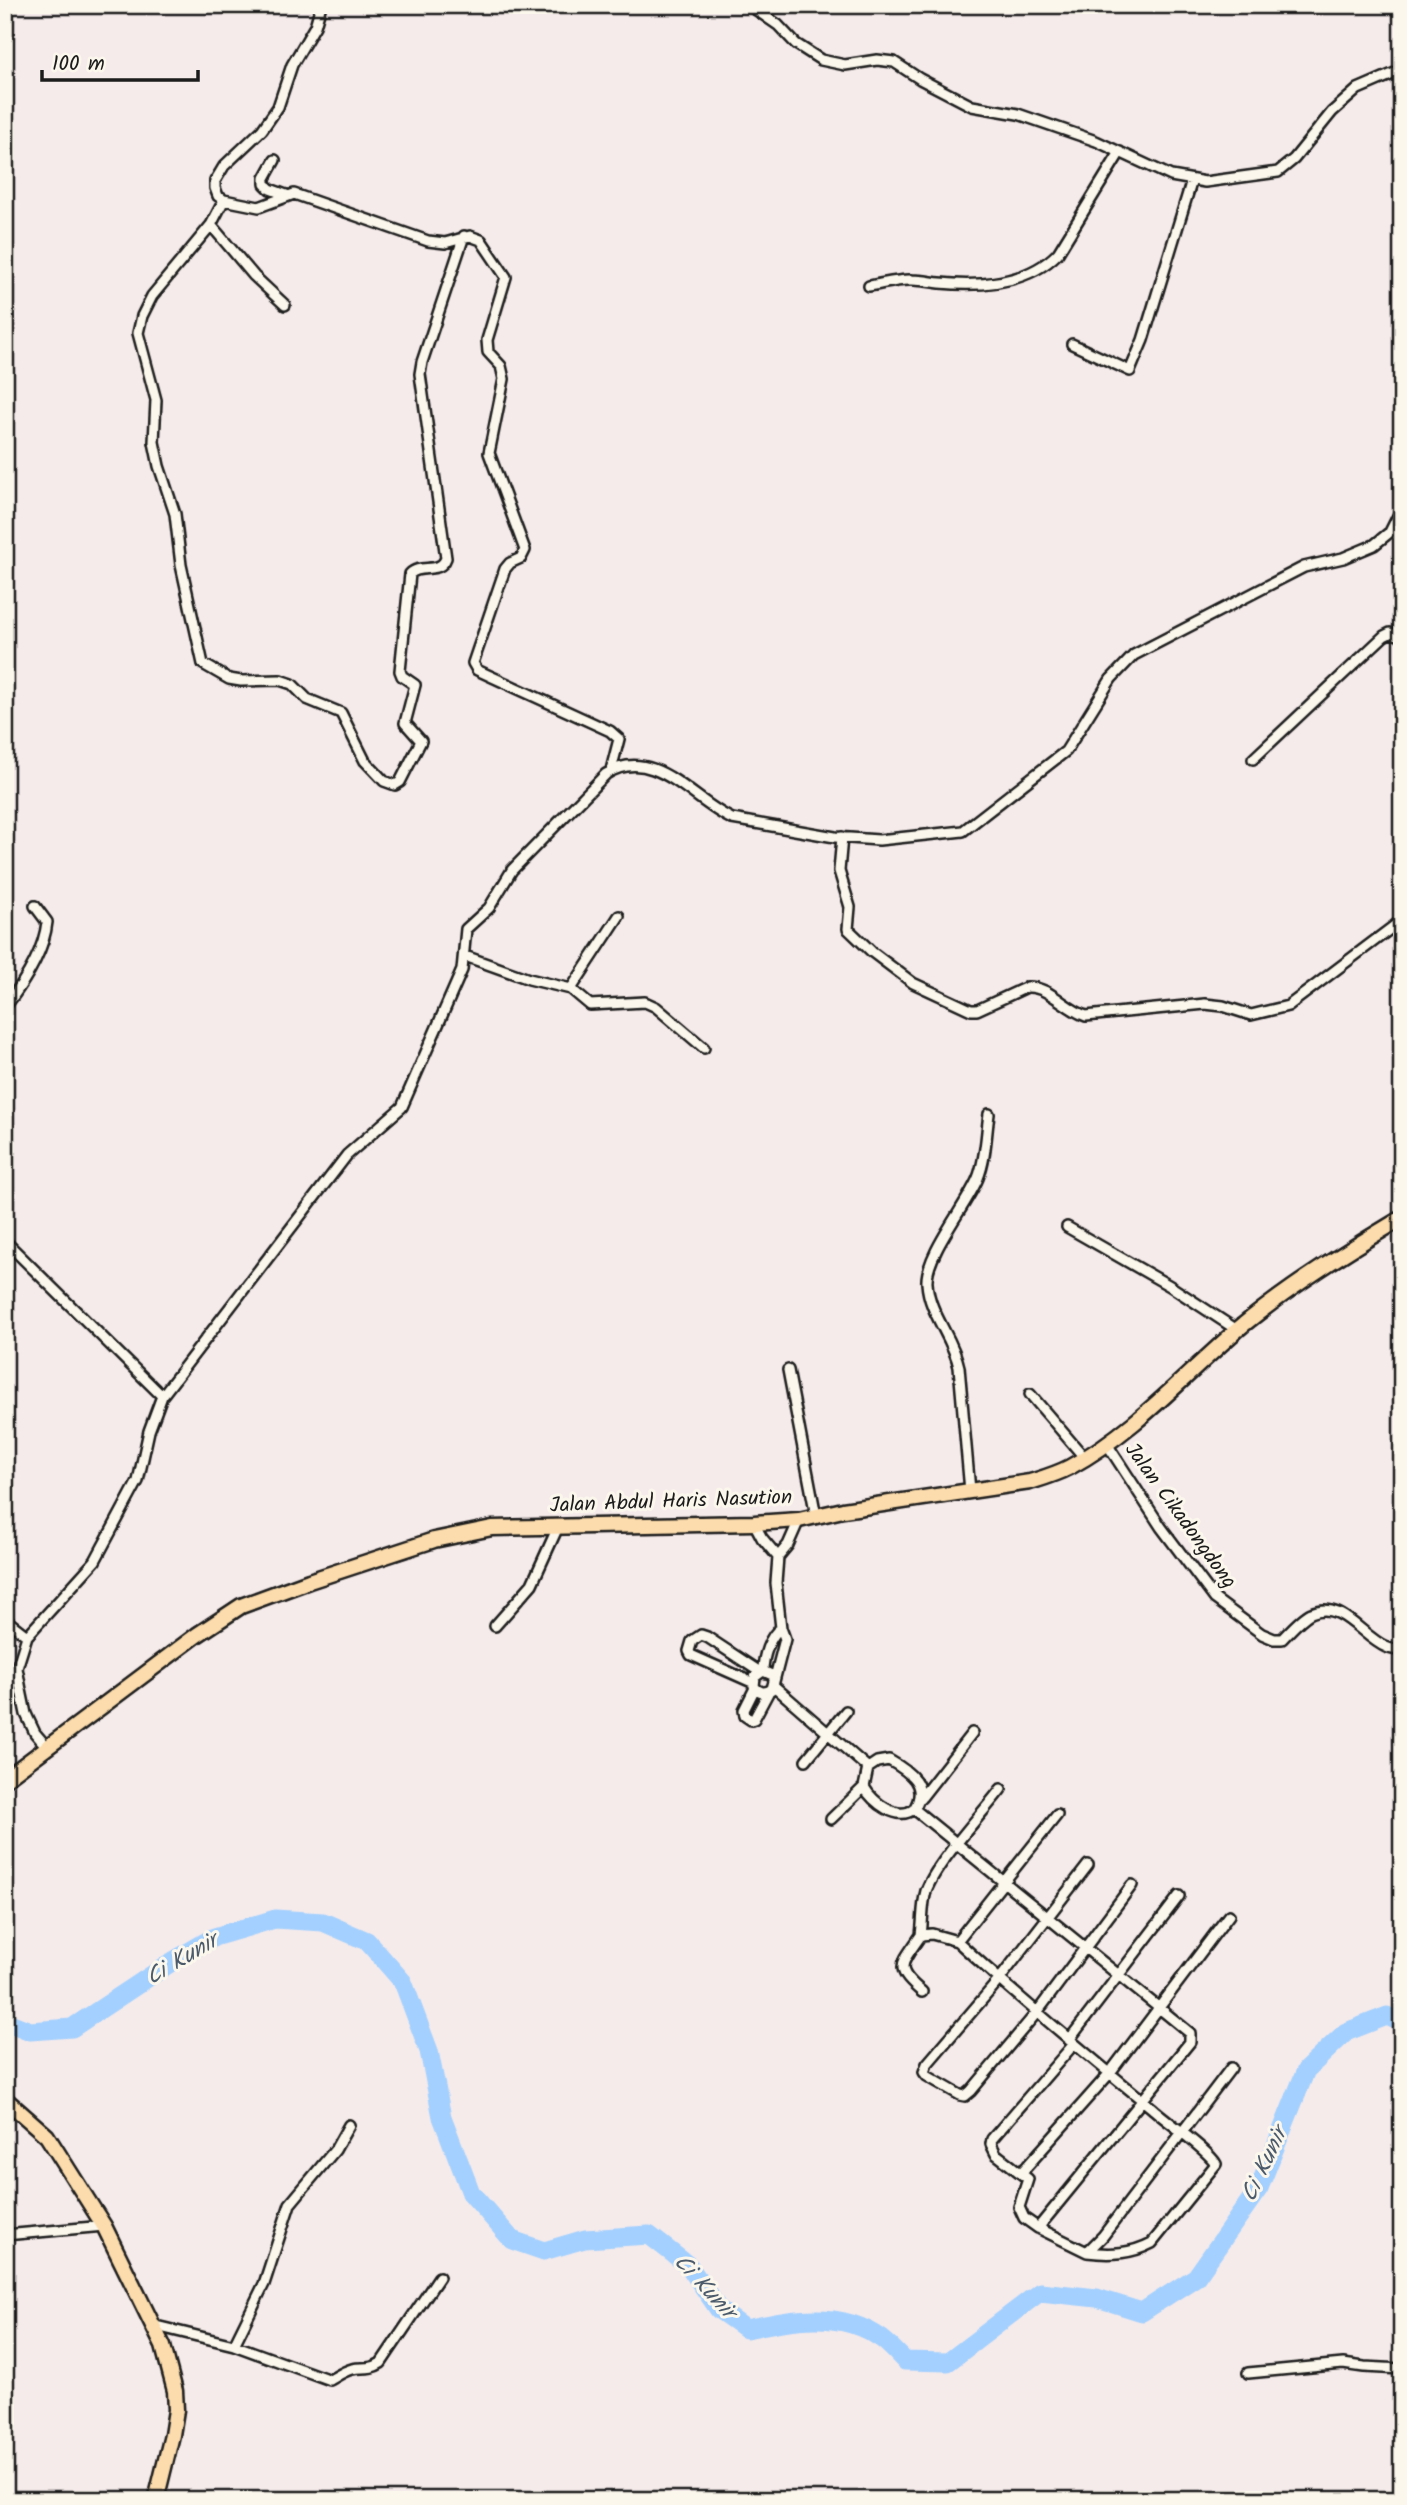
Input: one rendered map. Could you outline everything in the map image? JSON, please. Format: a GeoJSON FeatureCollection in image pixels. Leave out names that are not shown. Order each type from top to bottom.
{"type":"FeatureCollection","features":[{"type":"Feature","properties":{"kind":"main road","name":"Jalan Abdul Haris Nasution"},"geometry":{"type":"LineString","coordinates":[[5,1779],[197,1635],[241,1606],[434,1540],[492,1528],[799,1520],[1030,1482],[1070,1467],[1139,1421],[1237,1331],[1335,1258],[1402,1218]]}},
{"type":"Feature","properties":{"kind":"main road"},"geometry":{"type":"LineString","coordinates":[[5,2099],[47,2136],[104,2226],[163,2346],[175,2391],[176,2410],[156,2500]]}},
{"type":"Feature","properties":{"kind":"street"},"geometry":{"type":"LineString","coordinates":[[289,196],[263,207],[224,200],[218,196],[215,188],[219,173],[262,130],[278,107],[292,65],[315,26],[321,5]]}},
{"type":"Feature","properties":{"kind":"street"},"geometry":{"type":"LineString","coordinates":[[749,5],[778,25],[796,44],[821,60],[845,65],[877,60],[894,62],[972,106],[1018,114],[1096,141],[1171,176],[1205,182],[1278,172],[1294,159],[1332,112],[1358,89],[1402,70]]}},
{"type":"Feature","properties":{"kind":"street"},"geometry":{"type":"LineString","coordinates":[[869,286],[910,279],[961,284],[1006,281],[1034,272],[1048,264],[1058,253],[1120,152]]}},
{"type":"Feature","properties":{"kind":"street"},"geometry":{"type":"LineString","coordinates":[[275,160],[265,178],[265,184],[270,189],[289,196],[299,196],[428,241],[445,243],[464,236],[481,240],[506,277],[486,340],[488,352],[501,366],[504,379],[489,450],[525,551],[521,558],[510,563],[505,569],[473,663],[477,670],[606,728],[617,736],[619,743],[611,770]]}},
{"type":"Feature","properties":{"kind":"street"},"geometry":{"type":"LineString","coordinates":[[1072,344],[1130,371],[1143,340],[1192,180]]}},
{"type":"Feature","properties":{"kind":"street"},"geometry":{"type":"LineString","coordinates":[[224,200],[211,225],[152,296],[142,316],[138,333],[156,400],[154,442],[175,514],[181,565],[203,664],[229,679],[280,680],[292,684],[307,699],[341,713],[365,761],[384,780],[395,785],[400,782],[421,741],[405,724],[404,719],[415,685],[402,676],[400,671],[410,574],[414,569],[439,568],[444,565],[446,558],[421,366],[464,236]]}},
{"type":"Feature","properties":{"kind":"street"},"geometry":{"type":"LineString","coordinates":[[211,225],[254,276],[285,304]]}},
{"type":"Feature","properties":{"kind":"street"},"geometry":{"type":"LineString","coordinates":[[47,1747],[35,1733],[26,1714],[17,1668],[27,1636],[95,1560],[141,1474],[149,1431],[162,1396],[347,1155],[402,1107],[462,970],[465,956],[464,936],[470,923],[489,908],[512,870],[611,770],[631,764],[667,775],[732,819],[842,838],[880,840],[963,831],[1066,751],[1111,679],[1134,656],[1304,567],[1343,558],[1374,545],[1390,532],[1402,508]]}},
{"type":"Feature","properties":{"kind":"street"},"geometry":{"type":"LineString","coordinates":[[1253,759],[1384,636],[1390,633],[1402,636]]}},
{"type":"Feature","properties":{"kind":"street"},"geometry":{"type":"LineString","coordinates":[[842,838],[839,871],[850,907],[848,929],[872,952],[913,982],[971,1010],[1027,986],[1035,986],[1071,1010],[1086,1016],[1205,1004],[1254,1014],[1292,1003],[1402,920]]}},
{"type":"Feature","properties":{"kind":"street"},"geometry":{"type":"LineString","coordinates":[[5,1007],[22,983],[46,935],[47,922],[35,906]]}},
{"type":"Feature","properties":{"kind":"street"},"geometry":{"type":"LineString","coordinates":[[571,989],[619,916]]}},
{"type":"Feature","properties":{"kind":"street"},"geometry":{"type":"LineString","coordinates":[[465,956],[529,979],[571,989],[590,1005],[639,1001],[656,1007],[704,1048]]}},
{"type":"Feature","properties":{"kind":"street"},"geometry":{"type":"LineString","coordinates":[[970,1491],[959,1367],[932,1307],[927,1280],[932,1261],[980,1174],[989,1114]]}},
{"type":"Feature","properties":{"kind":"street"},"geometry":{"type":"LineString","coordinates":[[1067,1227],[1170,1286],[1237,1331]]}},
{"type":"Feature","properties":{"kind":"street"},"geometry":{"type":"LineString","coordinates":[[5,1241],[162,1396]]}},
{"type":"Feature","properties":{"kind":"street"},"geometry":{"type":"LineString","coordinates":[[788,1370],[816,1516]]}},
{"type":"Feature","properties":{"kind":"street"},"geometry":{"type":"LineString","coordinates":[[1030,1394],[1084,1457]]}},
{"type":"Feature","properties":{"kind":"street","name":"Jalan Cikadongdong"},"geometry":{"type":"LineString","coordinates":[[1107,1444],[1161,1527],[1208,1591],[1227,1609],[1262,1634],[1282,1639],[1305,1617],[1327,1610],[1345,1616],[1386,1647],[1402,1651]]}},
{"type":"Feature","properties":{"kind":"street"},"geometry":{"type":"LineString","coordinates":[[781,1628],[773,1636],[743,1713],[751,1720],[772,1685],[785,1639],[781,1628],[776,1583],[778,1557],[788,1545],[799,1520]]}},
{"type":"Feature","properties":{"kind":"street"},"geometry":{"type":"LineString","coordinates":[[754,1523],[762,1538],[778,1557]]}},
{"type":"Feature","properties":{"kind":"street"},"geometry":{"type":"LineString","coordinates":[[495,1626],[532,1584],[558,1527]]}},
{"type":"Feature","properties":{"kind":"street"},"geometry":{"type":"LineString","coordinates":[[5,1619],[27,1636]]}},
{"type":"Feature","properties":{"kind":"street"},"geometry":{"type":"LineString","coordinates":[[772,1685],[759,1691],[755,1686],[691,1655],[689,1651],[692,1641],[701,1635],[707,1637],[761,1672],[772,1675],[772,1685],[868,1768]]}},
{"type":"Feature","properties":{"kind":"street"},"geometry":{"type":"LineString","coordinates":[[806,1759],[846,1711]]}},
{"type":"Feature","properties":{"kind":"street"},"geometry":{"type":"LineString","coordinates":[[864,1787],[874,1800],[898,1814],[909,1813],[972,1733]]}},
{"type":"Feature","properties":{"kind":"street"},"geometry":{"type":"LineString","coordinates":[[831,1819],[864,1787],[868,1768],[882,1760],[894,1762],[918,1784],[921,1798]]}},
{"type":"Feature","properties":{"kind":"street"},"geometry":{"type":"LineString","coordinates":[[922,1992],[906,1979],[903,1971],[905,1960],[921,1935],[927,1891],[957,1844],[1002,1789]]}},
{"type":"Feature","properties":{"kind":"street"},"geometry":{"type":"LineString","coordinates":[[914,1809],[1190,2033],[1191,2040],[1038,2228]]}},
{"type":"Feature","properties":{"kind":"street"},"geometry":{"type":"LineString","coordinates":[[957,1941],[1057,1815]]}},
{"type":"Feature","properties":{"kind":"street"},"geometry":{"type":"LineString","coordinates":[[1088,1865],[999,1980],[925,2067],[927,2076],[960,2095],[967,2094],[1038,2011],[1132,1885]]}},
{"type":"Feature","properties":{"kind":"street"},"geometry":{"type":"LineString","coordinates":[[921,1935],[932,1934],[957,1941],[1071,2042],[1214,2160],[1216,2164],[1213,2169],[1153,2243],[1138,2250],[1115,2254],[1087,2252],[1038,2228],[1020,2213],[1020,2202],[1028,2179],[996,2154],[991,2147],[991,2141],[1071,2042],[1179,1896]]}},
{"type":"Feature","properties":{"kind":"street"},"geometry":{"type":"LineString","coordinates":[[1021,2173],[1109,2074],[1228,1915]]}},
{"type":"Feature","properties":{"kind":"street"},"geometry":{"type":"LineString","coordinates":[[1087,2252],[1231,2068]]}},
{"type":"Feature","properties":{"kind":"street"},"geometry":{"type":"LineString","coordinates":[[234,2346],[264,2284],[290,2204],[335,2150],[349,2125]]}},
{"type":"Feature","properties":{"kind":"street"},"geometry":{"type":"LineString","coordinates":[[5,2235],[104,2226]]}},
{"type":"Feature","properties":{"kind":"street"},"geometry":{"type":"LineString","coordinates":[[152,2325],[234,2346],[330,2380],[353,2369],[373,2368],[381,2363],[439,2277]]}},
{"type":"Feature","properties":{"kind":"street"},"geometry":{"type":"LineString","coordinates":[[1248,2373],[1343,2364],[1402,2369]]}},
{"type":"Feature","properties":{"kind":"waterway","name":"Ci Kunir"},"geometry":{"type":"LineString","coordinates":[[5,2021],[30,2031],[72,2028],[214,1937],[275,1919],[323,1922],[367,1941],[403,1982],[429,2051],[442,2117],[471,2193],[512,2240],[544,2251],[585,2239],[649,2235],[689,2266],[719,2310],[746,2329],[799,2320],[833,2320],[866,2330],[885,2341],[905,2361],[948,2362],[1040,2292],[1097,2298],[1142,2312],[1196,2277],[1259,2188],[1306,2070],[1346,2032],[1387,2016],[1402,2023]]}}]}
